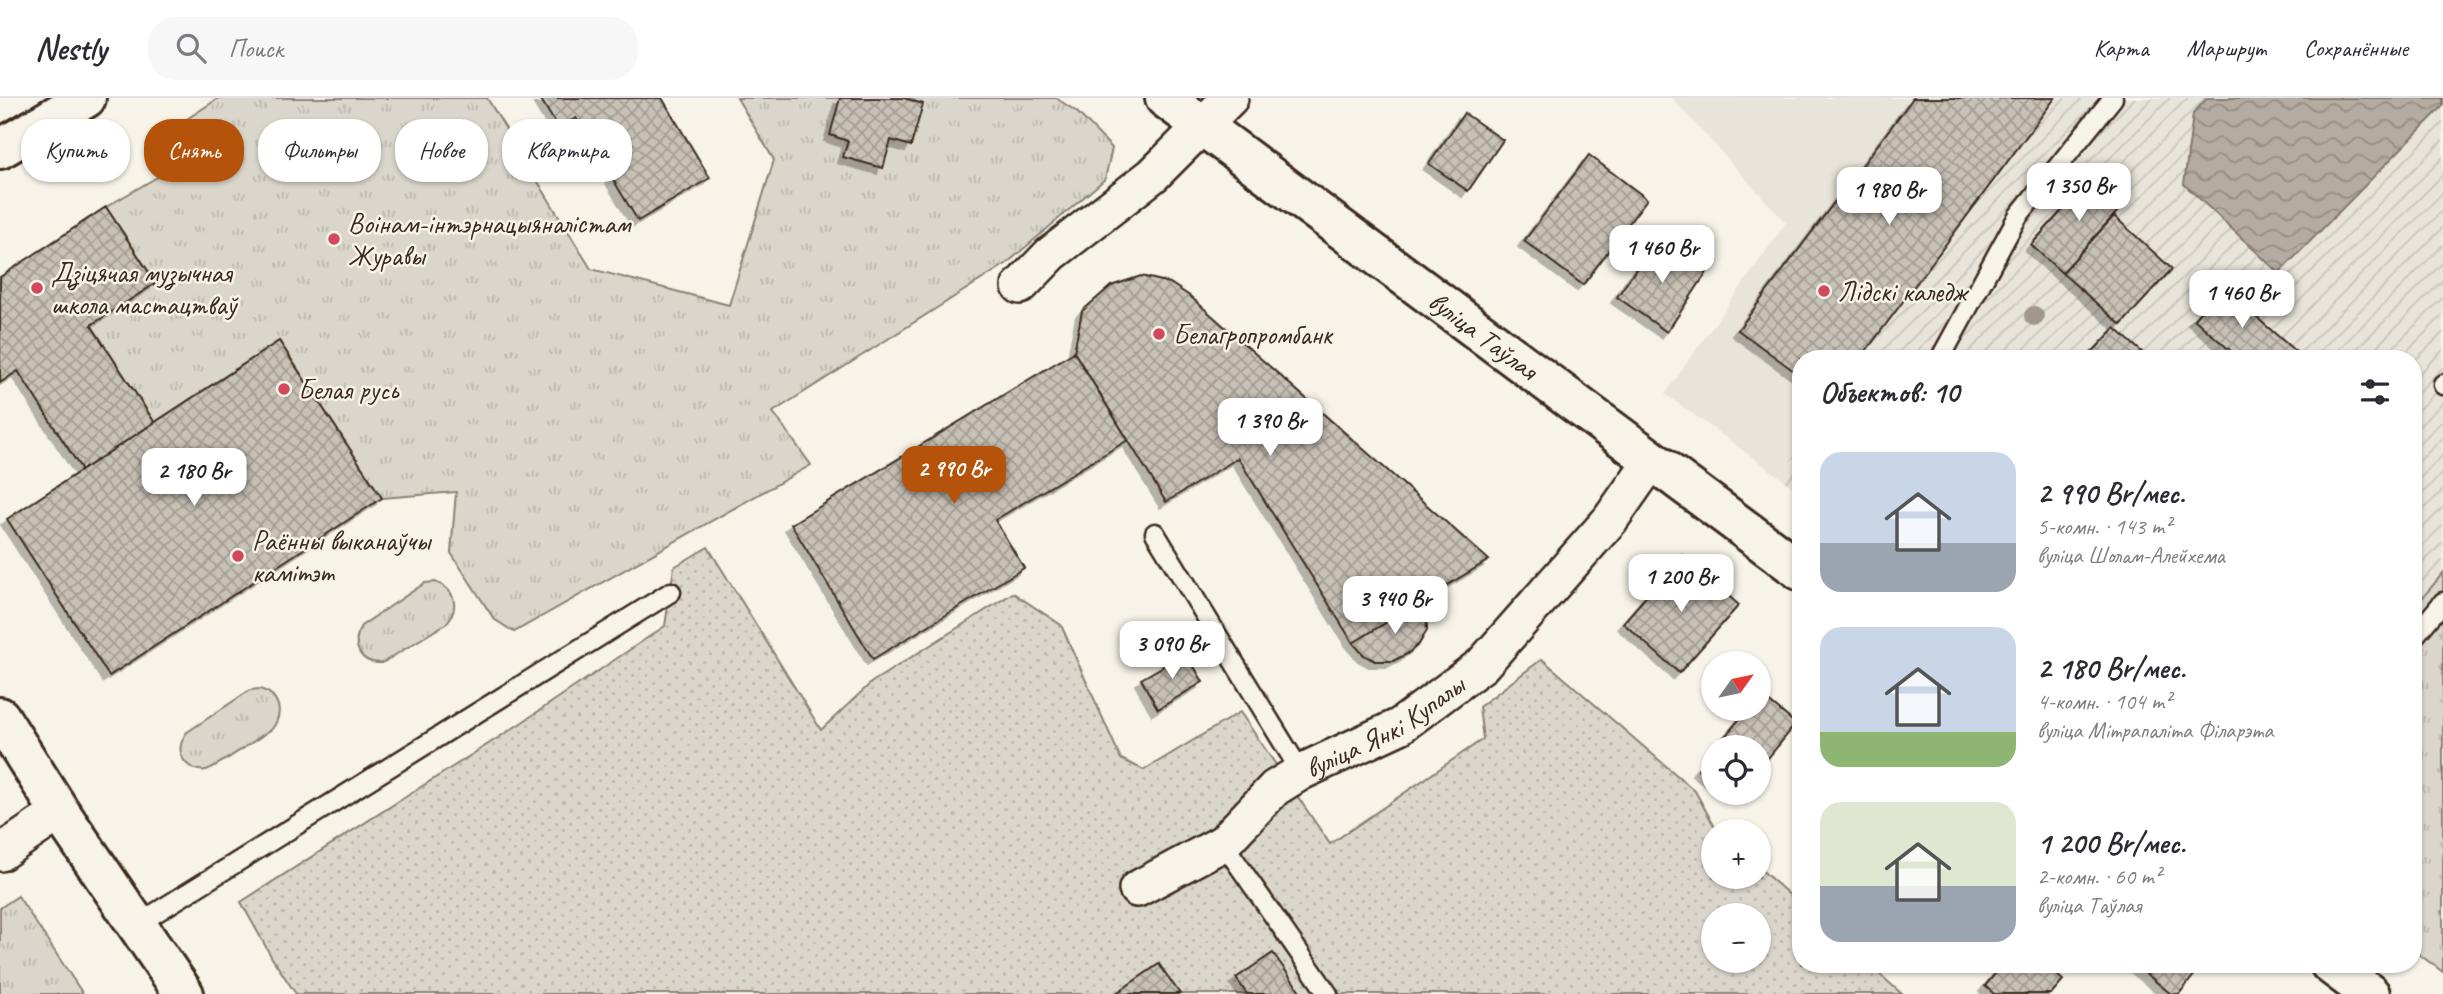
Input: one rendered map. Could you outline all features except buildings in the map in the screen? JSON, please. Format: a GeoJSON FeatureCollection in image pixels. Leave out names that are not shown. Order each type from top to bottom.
{"type":"FeatureCollection","features":[{"type":"Feature","properties":{"kind":"main road"},"geometry":{"type":"LineString","coordinates":[[0,149],[86,98]]}},
{"type":"Feature","properties":{"kind":"main road","name":"вуліца Таўлая"},"geometry":{"type":"LineString","coordinates":[[1165,98],[1792,563]]}},
{"type":"Feature","properties":{"kind":"main road"},"geometry":{"type":"LineString","coordinates":[[0,717],[60,812],[184,994]]}},
{"type":"Feature","properties":{"kind":"main road"},"geometry":{"type":"LineString","coordinates":[[0,750],[60,812]]}},
{"type":"Feature","properties":{"kind":"main road"},"geometry":{"type":"LineString","coordinates":[[2340,973],[2362,992]]}},
{"type":"Feature","properties":{"kind":"street"},"geometry":{"type":"LineString","coordinates":[[1020,286],[1051,254],[1153,175],[1230,98]]}},
{"type":"Feature","properties":{"kind":"street","name":"вуліца Янкі Купалы"},"geometry":{"type":"LineString","coordinates":[[1136,889],[1223,843],[1276,788],[1301,772],[1399,726],[1482,665],[1610,520],[1652,460]]}},
{"type":"Feature","properties":{"kind":"street"},"geometry":{"type":"LineString","coordinates":[[0,853],[60,812]]}},
{"type":"Feature","properties":{"kind":"lane"},"geometry":{"type":"LineString","coordinates":[[1945,350],[2018,216],[2113,98]]}},
{"type":"Feature","properties":{"kind":"lane"},"geometry":{"type":"LineString","coordinates":[[1155,533],[1301,772]]}},
{"type":"Feature","properties":{"kind":"lane"},"geometry":{"type":"LineString","coordinates":[[136,925],[671,592]]}},
{"type":"Feature","properties":{"kind":"lane"},"geometry":{"type":"LineString","coordinates":[[2422,627],[2443,602]]}},
{"type":"Feature","properties":{"kind":"lane"},"geometry":{"type":"LineString","coordinates":[[1223,843],[1328,994]]}},
{"type":"Feature","properties":{"kind":"shaded area","name":"Лідскі каледж"},"geometry":{"type":"Polygon","coordinates":[[[1672,98],[2055,98],[1867,350],[1792,350],[1792,459],[1780,477],[1665,394],[1786,223],[1672,98]]]}},
{"type":"Feature","properties":{"kind":"shaded area"},"geometry":{"type":"Polygon","coordinates":[[[2055,98],[2443,98],[2443,573],[2422,598],[2422,350],[1867,350],[2055,98]]]}},
{"type":"Feature","properties":{"kind":"shaded area"},"geometry":{"type":"Polygon","coordinates":[[[1792,459],[1792,487],[1780,477],[1792,459]]]}},
{"type":"Feature","properties":{"kind":"green space"},"geometry":{"type":"Polygon","coordinates":[[[219,98],[487,98],[502,123],[502,182],[538,182],[591,269],[729,305],[774,160],[737,98],[1056,98],[1077,112],[1112,148],[1105,179],[1006,264],[773,412],[811,465],[514,632],[494,619],[451,553],[456,492],[382,498],[280,342],[155,423],[91,325],[156,283],[106,207],[149,182],[244,182],[244,119],[187,119],[219,98]]]}},
{"type":"Feature","properties":{"kind":"green space"},"geometry":{"type":"Polygon","coordinates":[[[708,547],[821,730],[872,682],[1013,593],[1061,625],[1121,759],[1144,770],[1240,712],[1330,844],[1483,739],[1479,707],[1542,659],[1695,791],[1710,819],[1701,819],[1701,889],[1771,889],[1771,879],[1792,897],[1792,973],[1878,973],[1902,994],[296,994],[272,958],[241,902],[518,725],[665,626],[674,567],[708,547]]]}},
{"type":"Feature","properties":{"kind":"green space"},"geometry":{"type":"Polygon","coordinates":[[[2443,573],[2443,972],[2422,957],[2422,598],[2443,573]]]}},
{"type":"Feature","properties":{"kind":"green space"},"geometry":{"type":"Polygon","coordinates":[[[435,582],[447,589],[453,599],[453,610],[447,623],[382,663],[363,657],[357,646],[361,626],[425,583],[435,582]]]}},
{"type":"Feature","properties":{"kind":"green space"},"geometry":{"type":"Polygon","coordinates":[[[260,689],[272,696],[278,705],[278,717],[272,729],[206,770],[187,764],[180,749],[186,733],[250,690],[260,689]]]}},
{"type":"Feature","properties":{"kind":"green space"},"geometry":{"type":"Polygon","coordinates":[[[18,896],[83,994],[0,994],[0,908],[18,896]]]}},
{"type":"Feature","properties":{"kind":"water"},"geometry":{"type":"Polygon","coordinates":[[[2207,98],[2443,98],[2443,106],[2279,273],[2184,184],[2193,114],[2207,98]]]}},
{"type":"Feature","properties":{"kind":"place","name":"Воінам-інтэрнацыяналістам Журавы"},"geometry":{"type":"Point","coordinates":[334,239]}},
{"type":"Feature","properties":{"kind":"place","name":"Дзіцячая музычная школа мастацтваў"},"geometry":{"type":"Point","coordinates":[37,288]}},
{"type":"Feature","properties":{"kind":"place","name":"Лідскі каледж"},"geometry":{"type":"Point","coordinates":[1824,291]}},
{"type":"Feature","properties":{"kind":"place","name":"Белагропромбанк"},"geometry":{"type":"Point","coordinates":[1159,334]}},
{"type":"Feature","properties":{"kind":"place","name":"Белая русь"},"geometry":{"type":"Point","coordinates":[284,389]}},
{"type":"Feature","properties":{"kind":"place","name":"Раённы выканаўчы камітэт"},"geometry":{"type":"Point","coordinates":[238,556]}}]}
